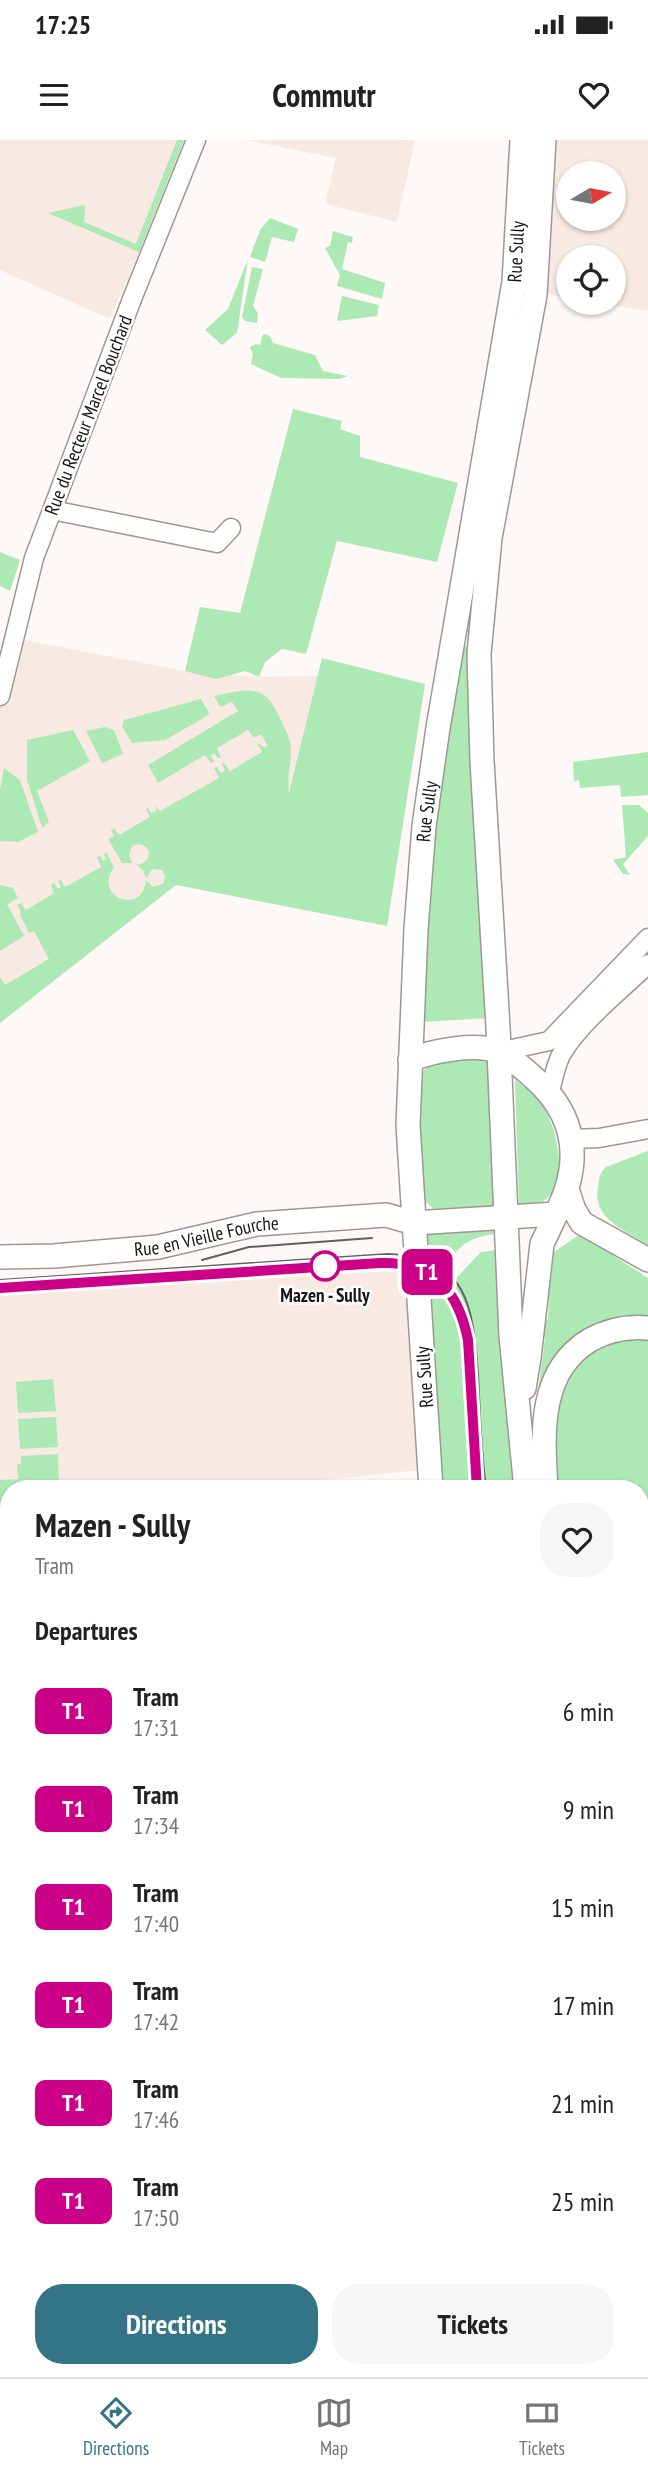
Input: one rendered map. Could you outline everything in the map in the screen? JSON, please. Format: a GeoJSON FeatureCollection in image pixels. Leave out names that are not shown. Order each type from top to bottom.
{"type":"FeatureCollection","features":[{"type":"Feature","properties":{"kind":"main road","name":"Rue Sully"},"geometry":{"type":"LineString","coordinates":[[430,1480],[408,1125],[416,929],[424,826],[438,728],[514,282],[522,140]]}},
{"type":"Feature","properties":{"kind":"main road","name":"Rue Sully"},"geometry":{"type":"LineString","coordinates":[[525,1480],[511,1336],[479,654],[490,538],[535,295],[544,140]]}},
{"type":"Feature","properties":{"kind":"main road"},"geometry":{"type":"LineString","coordinates":[[410,1060],[453,1048],[499,1052],[523,1068],[550,1092],[563,1113],[572,1139],[568,1192],[542,1244],[529,1358],[518,1415]]}},
{"type":"Feature","properties":{"kind":"main road"},"geometry":{"type":"LineString","coordinates":[[568,1192],[582,1223],[648,1260]]}},
{"type":"Feature","properties":{"kind":"main road","name":"Rue en Vieille Fourche"},"geometry":{"type":"LineString","coordinates":[[0,1257],[134,1250],[184,1243],[257,1224],[386,1215],[414,1223],[556,1214]]}},
{"type":"Feature","properties":{"kind":"main road"},"geometry":{"type":"LineString","coordinates":[[546,1480],[543,1433],[551,1387],[558,1372],[577,1349],[601,1335],[626,1327],[648,1328]]}},
{"type":"Feature","properties":{"kind":"street","name":"Rue du Recteur Marcel Bouchard"},"geometry":{"type":"LineString","coordinates":[[0,696],[34,558],[132,299],[196,140]]}},
{"type":"Feature","properties":{"kind":"street"},"geometry":{"type":"LineString","coordinates":[[52,510],[217,542],[231,528]]}},
{"type":"Feature","properties":{"kind":"street"},"geometry":{"type":"LineString","coordinates":[[499,1052],[549,1041],[648,938]]}},
{"type":"Feature","properties":{"kind":"street"},"geometry":{"type":"LineString","coordinates":[[550,1092],[555,1069],[566,1048],[648,964]]}},
{"type":"Feature","properties":{"kind":"street"},"geometry":{"type":"LineString","coordinates":[[572,1139],[599,1138],[648,1129]]}},
{"type":"Feature","properties":{"kind":"shaded area"},"geometry":{"type":"Polygon","coordinates":[[[0,140],[188,140],[110,319],[0,270],[0,140]]]}},
{"type":"Feature","properties":{"kind":"shaded area"},"geometry":{"type":"Polygon","coordinates":[[[247,140],[415,140],[397,222],[325,204],[336,158],[247,140]]]}},
{"type":"Feature","properties":{"kind":"shaded area"},"geometry":{"type":"Polygon","coordinates":[[[554,140],[648,140],[648,311],[626,307],[626,245],[556,245],[556,296],[546,294],[554,140]]]}},
{"type":"Feature","properties":{"kind":"shaded area"},"geometry":{"type":"Polygon","coordinates":[[[8,637],[185,671],[259,677],[318,676],[287,797],[0,1023],[0,669],[8,637]]]}},
{"type":"Feature","properties":{"kind":"shaded area"},"geometry":{"type":"Polygon","coordinates":[[[405,1271],[419,1470],[323,1480],[0,1480],[0,1287],[405,1271]]]}},
{"type":"Feature","properties":{"kind":"green space"},"geometry":{"type":"Polygon","coordinates":[[[177,140],[184,140],[139,252],[48,213],[85,205],[84,222],[136,244],[177,140]]]}},
{"type":"Feature","properties":{"kind":"green space"},"geometry":{"type":"Polygon","coordinates":[[[270,218],[298,229],[294,242],[272,237],[265,262],[250,257],[260,230],[270,218]]]}},
{"type":"Feature","properties":{"kind":"green space"},"geometry":{"type":"Polygon","coordinates":[[[333,231],[353,237],[352,243],[348,242],[342,269],[385,283],[382,299],[337,286],[340,275],[325,248],[330,246],[333,231]]]}},
{"type":"Feature","properties":{"kind":"green space"},"geometry":{"type":"Polygon","coordinates":[[[248,259],[237,333],[222,345],[205,330],[228,309],[248,259]]]}},
{"type":"Feature","properties":{"kind":"green space"},"geometry":{"type":"Polygon","coordinates":[[[252,267],[263,269],[253,306],[258,313],[257,323],[245,321],[242,317],[252,267]]]}},
{"type":"Feature","properties":{"kind":"green space"},"geometry":{"type":"Polygon","coordinates":[[[342,296],[379,305],[377,316],[337,321],[342,296]]]}},
{"type":"Feature","properties":{"kind":"green space"},"geometry":{"type":"Polygon","coordinates":[[[263,334],[270,336],[273,343],[315,355],[323,371],[348,376],[339,379],[281,378],[251,364],[253,354],[250,347],[260,345],[263,334]]]}},
{"type":"Feature","properties":{"kind":"green space"},"geometry":{"type":"Polygon","coordinates":[[[293,409],[342,421],[340,429],[360,436],[360,457],[458,483],[437,562],[337,541],[306,654],[282,649],[265,662],[259,677],[245,671],[216,679],[185,671],[200,607],[240,613],[293,409]]]}},
{"type":"Feature","properties":{"kind":"green space"},"geometry":{"type":"Polygon","coordinates":[[[0,552],[20,560],[10,591],[0,586],[0,552]]]}},
{"type":"Feature","properties":{"kind":"green space"},"geometry":{"type":"Polygon","coordinates":[[[461,645],[470,647],[489,1018],[421,1022],[422,977],[439,784],[461,645]]]}},
{"type":"Feature","properties":{"kind":"green space"},"geometry":{"type":"Polygon","coordinates":[[[322,658],[425,684],[387,926],[176,885],[0,1023],[0,977],[5,985],[49,959],[34,931],[29,933],[17,905],[21,903],[26,910],[54,893],[51,885],[54,883],[58,889],[61,887],[58,881],[60,879],[65,887],[101,867],[97,857],[100,856],[103,861],[106,859],[106,852],[114,867],[109,878],[109,887],[121,899],[137,898],[143,891],[146,880],[153,887],[163,884],[165,876],[162,870],[152,869],[146,878],[143,870],[136,864],[147,860],[149,852],[146,847],[140,844],[132,846],[129,856],[133,863],[122,863],[108,839],[114,836],[111,830],[114,828],[119,835],[150,817],[146,809],[151,813],[157,810],[154,804],[160,811],[219,778],[214,768],[217,767],[221,773],[225,770],[222,764],[224,763],[230,771],[262,752],[257,743],[266,748],[261,734],[254,738],[248,730],[217,748],[221,758],[214,753],[211,756],[214,761],[211,763],[205,755],[158,783],[148,765],[238,711],[232,702],[220,707],[214,696],[248,690],[263,695],[270,701],[290,742],[289,792],[322,658]]]}},
{"type":"Feature","properties":{"kind":"green space"},"geometry":{"type":"Polygon","coordinates":[[[201,699],[209,713],[207,716],[165,740],[132,743],[122,726],[124,720],[201,699]]]}},
{"type":"Feature","properties":{"kind":"green space"},"geometry":{"type":"Polygon","coordinates":[[[105,727],[114,730],[123,754],[102,763],[86,731],[105,727]]]}},
{"type":"Feature","properties":{"kind":"green space"},"geometry":{"type":"Polygon","coordinates":[[[73,730],[90,761],[37,791],[49,822],[42,828],[27,779],[27,740],[73,730]]]}},
{"type":"Feature","properties":{"kind":"green space"},"geometry":{"type":"Polygon","coordinates":[[[648,752],[648,795],[621,797],[620,785],[580,788],[579,780],[574,781],[573,762],[648,752]]]}},
{"type":"Feature","properties":{"kind":"green space"},"geometry":{"type":"Polygon","coordinates":[[[4,768],[20,780],[38,832],[18,842],[0,841],[0,790],[4,768]]]}},
{"type":"Feature","properties":{"kind":"green space"},"geometry":{"type":"Polygon","coordinates":[[[622,805],[639,805],[648,813],[648,836],[623,864],[630,875],[623,874],[613,860],[626,857],[622,805]]]}},
{"type":"Feature","properties":{"kind":"green space"},"geometry":{"type":"Polygon","coordinates":[[[0,885],[13,888],[18,898],[7,904],[24,936],[0,951],[0,885]]]}},
{"type":"Feature","properties":{"kind":"green space"},"geometry":{"type":"Polygon","coordinates":[[[467,1060],[491,1061],[499,1210],[435,1211],[426,1202],[422,1191],[418,1163],[420,1075],[429,1064],[467,1060]]]}},
{"type":"Feature","properties":{"kind":"green space"},"geometry":{"type":"Polygon","coordinates":[[[515,1080],[540,1102],[546,1111],[555,1137],[559,1166],[553,1191],[545,1200],[519,1207],[515,1080]]]}},
{"type":"Feature","properties":{"kind":"green space"},"geometry":{"type":"Polygon","coordinates":[[[648,1151],[648,1245],[612,1222],[600,1207],[597,1198],[599,1178],[606,1167],[648,1151]]]}},
{"type":"Feature","properties":{"kind":"green space"},"geometry":{"type":"Polygon","coordinates":[[[491,1229],[497,1234],[485,1235],[467,1242],[433,1278],[426,1280],[425,1234],[491,1229]]]}},
{"type":"Feature","properties":{"kind":"green space"},"geometry":{"type":"Polygon","coordinates":[[[580,1234],[648,1278],[648,1319],[609,1323],[536,1408],[545,1339],[543,1320],[548,1320],[554,1252],[580,1234]]]}},
{"type":"Feature","properties":{"kind":"green space"},"geometry":{"type":"Polygon","coordinates":[[[498,1250],[516,1480],[439,1480],[427,1297],[443,1292],[481,1252],[498,1250]]]}},
{"type":"Feature","properties":{"kind":"green space"},"geometry":{"type":"Polygon","coordinates":[[[630,1338],[648,1338],[648,1480],[556,1480],[558,1417],[568,1383],[577,1368],[590,1355],[630,1338]]]}},
{"type":"Feature","properties":{"kind":"green space"},"geometry":{"type":"Polygon","coordinates":[[[53,1379],[56,1411],[18,1413],[16,1382],[53,1379]]]}},
{"type":"Feature","properties":{"kind":"green space"},"geometry":{"type":"Polygon","coordinates":[[[56,1417],[58,1447],[20,1449],[18,1419],[56,1417]]]}},
{"type":"Feature","properties":{"kind":"green space"},"geometry":{"type":"Polygon","coordinates":[[[58,1454],[59,1480],[0,1480],[18,1479],[17,1464],[21,1464],[21,1456],[58,1454]]]}},
{"type":"Feature","properties":{"kind":"tram line"},"geometry":{"type":"LineString","coordinates":[[202,1260],[249,1247],[372,1238]]}},
{"type":"Feature","properties":{"kind":"tram line"},"geometry":{"type":"LineString","coordinates":[[0,1280],[388,1254],[415,1257],[436,1264],[451,1276],[462,1290],[469,1308],[476,1351],[485,1480]]}},
{"type":"Feature","properties":{"kind":"tram line","name":"T1"},"geometry":{"type":"LineString","coordinates":[[0,1288],[391,1262],[417,1267],[446,1287],[464,1321],[468,1340],[477,1480]]}},
{"type":"Feature","properties":{"kind":"tram line"},"geometry":{"type":"LineString","coordinates":[[412,1266],[433,1276],[448,1291],[459,1311],[466,1333]]}},
{"type":"Feature","properties":{"kind":"place","name":"Mazen - Sully"},"geometry":{"type":"Point","coordinates":[325,1266]}}]}
